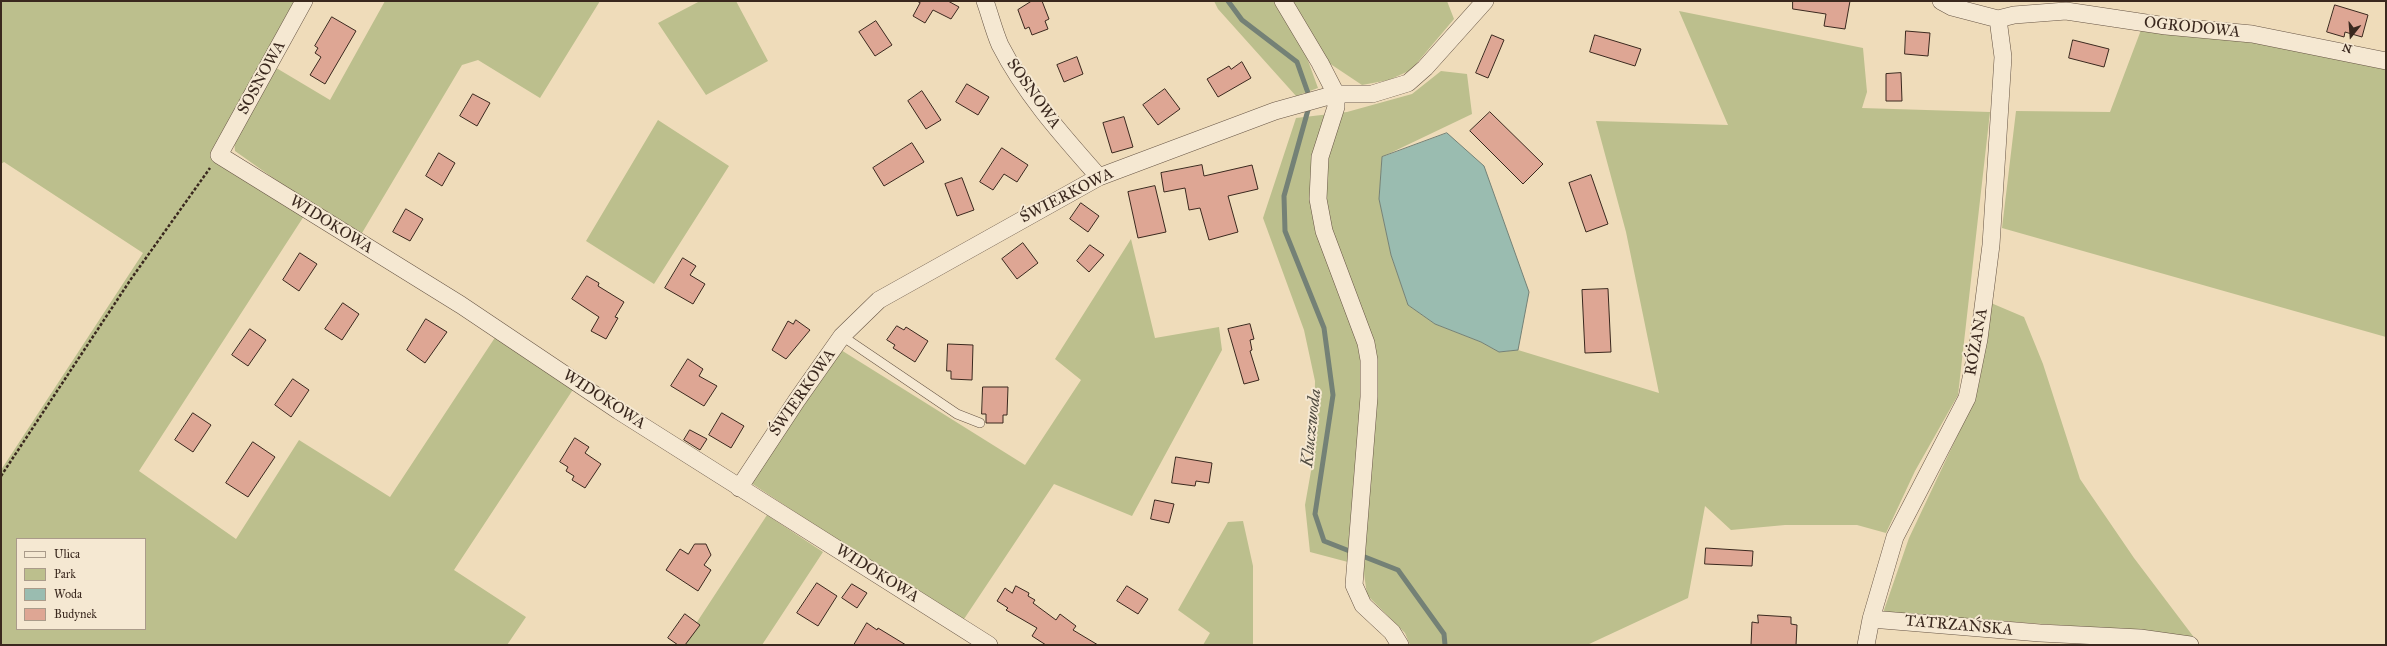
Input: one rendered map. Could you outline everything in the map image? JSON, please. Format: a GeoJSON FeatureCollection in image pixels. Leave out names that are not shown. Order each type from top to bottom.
{"type":"FeatureCollection","features":[{"type":"Feature","properties":{"kind":"street","name":"SOSNOWA"},"geometry":{"type":"LineString","coordinates":[[219,155],[304,1]]}},
{"type":"Feature","properties":{"kind":"street","name":"SOSNOWA"},"geometry":{"type":"LineString","coordinates":[[986,1],[1000,44],[1026,89],[1053,125],[1099,177]]}},
{"type":"Feature","properties":{"kind":"street"},"geometry":{"type":"LineString","coordinates":[[1283,1],[1336,94],[1336,107],[1320,157],[1318,200],[1324,231],[1366,343],[1369,360],[1369,397],[1357,543],[1354,562],[1354,585],[1363,605],[1392,632],[1400,645]]}},
{"type":"Feature","properties":{"kind":"street","name":"ŚWIERKOWA"},"geometry":{"type":"LineString","coordinates":[[739,488],[797,400],[842,336],[879,300],[1099,177],[1248,120],[1336,94],[1372,94],[1408,83],[1425,68],[1485,1]]}},
{"type":"Feature","properties":{"kind":"street"},"geometry":{"type":"LineString","coordinates":[[1941,1],[1952,7],[1998,19]]}},
{"type":"Feature","properties":{"kind":"street","name":"OGRODOWA"},"geometry":{"type":"LineString","coordinates":[[1998,19],[2014,14],[2066,11],[2166,26],[2252,34],[2386,61]]}},
{"type":"Feature","properties":{"kind":"street","name":"RÓŻANA"},"geometry":{"type":"LineString","coordinates":[[1866,645],[1871,619],[1895,537],[1967,398],[1979,338],[1991,245],[2003,57],[1998,19]]}},
{"type":"Feature","properties":{"kind":"street","name":"WIDOKOWA"},"geometry":{"type":"LineString","coordinates":[[219,155],[461,305],[739,488],[989,645]]}},
{"type":"Feature","properties":{"kind":"street","name":"TATRZAŃSKA"},"geometry":{"type":"LineString","coordinates":[[1871,619],[2040,633],[2140,638],[2190,645]]}},
{"type":"Feature","properties":{"kind":"lane"},"geometry":{"type":"LineString","coordinates":[[842,336],[956,414],[980,423]]}},
{"type":"Feature","properties":{"kind":"path"},"geometry":{"type":"LineString","coordinates":[[1,476],[131,279],[219,155]]}},
{"type":"Feature","properties":{"kind":"green space"},"geometry":{"type":"Polygon","coordinates":[[[1,1],[301,1],[215,152],[304,216],[139,471],[236,539],[299,440],[390,497],[496,336],[574,388],[454,570],[526,617],[507,645],[1,645],[1,470],[143,253],[4,162],[1,164],[1,1]]]}},
{"type":"Feature","properties":{"kind":"green space"},"geometry":{"type":"Polygon","coordinates":[[[385,1],[600,1],[540,98],[478,60],[462,65],[362,233],[283,185],[235,151],[234,140],[273,66],[330,100],[385,1]]]}},
{"type":"Feature","properties":{"kind":"green space"},"geometry":{"type":"Polygon","coordinates":[[[700,1],[736,1],[768,61],[706,95],[658,23],[700,1]]]}},
{"type":"Feature","properties":{"kind":"green space"},"geometry":{"type":"Polygon","coordinates":[[[1214,1],[1279,1],[1303,47],[1318,88],[1296,96],[1218,9],[1214,1]]]}},
{"type":"Feature","properties":{"kind":"green space"},"geometry":{"type":"Polygon","coordinates":[[[1289,1],[1447,1],[1454,19],[1411,70],[1389,80],[1362,85],[1326,61],[1289,1]]]}},
{"type":"Feature","properties":{"kind":"green space"},"geometry":{"type":"Polygon","coordinates":[[[1679,11],[1863,48],[1867,92],[1862,108],[1990,112],[1958,395],[1915,471],[1886,533],[1857,525],[1785,525],[1731,530],[1705,506],[1688,598],[1587,645],[1410,645],[1405,633],[1367,595],[1363,566],[1310,552],[1305,505],[1314,454],[1315,381],[1304,330],[1263,218],[1296,118],[1347,112],[1412,94],[1441,71],[1467,74],[1472,114],[1382,157],[1379,199],[1391,255],[1408,305],[1435,324],[1481,342],[1499,352],[1518,350],[1659,393],[1626,232],[1596,121],[1728,125],[1679,11]]]}},
{"type":"Feature","properties":{"kind":"green space"},"geometry":{"type":"Polygon","coordinates":[[[2141,30],[2255,41],[2386,66],[2386,337],[2002,228],[2016,111],[2110,112],[2141,30]]]}},
{"type":"Feature","properties":{"kind":"green space"},"geometry":{"type":"Polygon","coordinates":[[[658,120],[729,166],[654,284],[586,241],[658,120]]]}},
{"type":"Feature","properties":{"kind":"green space"},"geometry":{"type":"Polygon","coordinates":[[[1131,239],[1155,338],[1219,327],[1222,350],[1132,516],[1054,484],[962,622],[751,483],[841,350],[1025,465],[1081,380],[1055,359],[1131,239]]]}},
{"type":"Feature","properties":{"kind":"green space"},"geometry":{"type":"Polygon","coordinates":[[[1991,303],[2024,317],[2043,364],[2080,479],[2134,558],[2199,644],[2159,632],[1883,613],[1909,538],[1970,409],[1991,303]]]}},
{"type":"Feature","properties":{"kind":"green space"},"geometry":{"type":"Polygon","coordinates":[[[767,515],[823,552],[762,645],[682,645],[767,515]]]}},
{"type":"Feature","properties":{"kind":"green space"},"geometry":{"type":"Polygon","coordinates":[[[1243,521],[1253,566],[1253,645],[1203,645],[1210,633],[1178,610],[1228,522],[1243,521]]]}},
{"type":"Feature","properties":{"kind":"water"},"geometry":{"type":"Polygon","coordinates":[[[1447,133],[1484,166],[1529,292],[1518,350],[1499,352],[1481,342],[1435,324],[1408,305],[1391,255],[1379,199],[1382,157],[1447,133]]]}},
{"type":"Feature","properties":{"kind":"building"},"geometry":{"type":"Polygon","coordinates":[[[917,1],[948,1],[959,7],[951,19],[933,10],[925,23],[913,16],[920,3],[917,1]]]}},
{"type":"Feature","properties":{"kind":"building"},"geometry":{"type":"Polygon","coordinates":[[[1032,1],[1042,1],[1049,19],[1045,21],[1048,29],[1032,35],[1029,27],[1025,29],[1018,10],[1032,1]]]}},
{"type":"Feature","properties":{"kind":"building"},"geometry":{"type":"Polygon","coordinates":[[[1793,1],[1850,1],[1845,29],[1824,26],[1826,14],[1793,9],[1793,1]]]}},
{"type":"Feature","properties":{"kind":"building"},"geometry":{"type":"Polygon","coordinates":[[[2335,5],[2368,15],[2362,37],[2345,32],[2344,37],[2327,32],[2335,5]]]}},
{"type":"Feature","properties":{"kind":"building"},"geometry":{"type":"Polygon","coordinates":[[[332,17],[356,31],[325,84],[310,75],[321,57],[315,53],[318,48],[315,46],[332,17]]]}},
{"type":"Feature","properties":{"kind":"building"},"geometry":{"type":"Polygon","coordinates":[[[876,21],[892,45],[875,56],[859,32],[876,21]]]}},
{"type":"Feature","properties":{"kind":"building"},"geometry":{"type":"Polygon","coordinates":[[[1906,31],[1930,33],[1928,56],[1905,54],[1906,31]]]}},
{"type":"Feature","properties":{"kind":"building"},"geometry":{"type":"Polygon","coordinates":[[[1492,35],[1504,40],[1488,78],[1476,73],[1492,35]]]}},
{"type":"Feature","properties":{"kind":"building"},"geometry":{"type":"Polygon","coordinates":[[[1595,35],[1641,49],[1635,66],[1590,52],[1595,35]]]}},
{"type":"Feature","properties":{"kind":"building"},"geometry":{"type":"Polygon","coordinates":[[[2073,40],[2109,49],[2104,67],[2069,58],[2073,40]]]}},
{"type":"Feature","properties":{"kind":"building"},"geometry":{"type":"Polygon","coordinates":[[[1077,57],[1083,74],[1064,82],[1057,65],[1077,57]]]}},
{"type":"Feature","properties":{"kind":"building"},"geometry":{"type":"Polygon","coordinates":[[[1242,62],[1251,78],[1218,97],[1207,79],[1229,66],[1231,69],[1242,62]]]}},
{"type":"Feature","properties":{"kind":"building"},"geometry":{"type":"Polygon","coordinates":[[[1901,73],[1902,101],[1886,101],[1886,74],[1901,73]]]}},
{"type":"Feature","properties":{"kind":"building"},"geometry":{"type":"Polygon","coordinates":[[[967,84],[989,97],[978,115],[956,102],[967,84]]]}},
{"type":"Feature","properties":{"kind":"building"},"geometry":{"type":"Polygon","coordinates":[[[1165,89],[1180,109],[1158,125],[1143,105],[1165,89]]]}},
{"type":"Feature","properties":{"kind":"building"},"geometry":{"type":"Polygon","coordinates":[[[922,91],[941,120],[926,129],[908,101],[922,91]]]}},
{"type":"Feature","properties":{"kind":"building"},"geometry":{"type":"Polygon","coordinates":[[[473,94],[490,103],[477,126],[460,116],[473,94]]]}},
{"type":"Feature","properties":{"kind":"building"},"geometry":{"type":"Polygon","coordinates":[[[1490,112],[1543,164],[1523,184],[1470,131],[1490,112]]]}},
{"type":"Feature","properties":{"kind":"building"},"geometry":{"type":"Polygon","coordinates":[[[1124,117],[1133,147],[1112,153],[1103,123],[1124,117]]]}},
{"type":"Feature","properties":{"kind":"building"},"geometry":{"type":"Polygon","coordinates":[[[912,143],[924,162],[884,186],[873,168],[912,143]]]}},
{"type":"Feature","properties":{"kind":"building"},"geometry":{"type":"Polygon","coordinates":[[[1002,148],[1028,165],[1017,182],[1004,174],[993,190],[980,182],[1002,148]]]}},
{"type":"Feature","properties":{"kind":"building"},"geometry":{"type":"Polygon","coordinates":[[[439,153],[455,163],[442,186],[426,176],[439,153]]]}},
{"type":"Feature","properties":{"kind":"building"},"geometry":{"type":"Polygon","coordinates":[[[1202,165],[1204,176],[1252,165],[1258,189],[1228,196],[1238,232],[1209,240],[1200,208],[1189,210],[1185,188],[1164,192],[1161,173],[1202,165]]]}},
{"type":"Feature","properties":{"kind":"building"},"geometry":{"type":"Polygon","coordinates":[[[1591,175],[1608,224],[1586,232],[1569,183],[1591,175]]]}},
{"type":"Feature","properties":{"kind":"building"},"geometry":{"type":"Polygon","coordinates":[[[962,178],[974,210],[957,216],[945,184],[962,178]]]}},
{"type":"Feature","properties":{"kind":"building"},"geometry":{"type":"Polygon","coordinates":[[[1155,186],[1166,232],[1138,238],[1128,192],[1155,186]]]}},
{"type":"Feature","properties":{"kind":"building"},"geometry":{"type":"Polygon","coordinates":[[[1081,203],[1099,216],[1088,232],[1070,219],[1081,203]]]}},
{"type":"Feature","properties":{"kind":"building"},"geometry":{"type":"Polygon","coordinates":[[[406,209],[423,219],[410,241],[393,232],[406,209]]]}},
{"type":"Feature","properties":{"kind":"building"},"geometry":{"type":"Polygon","coordinates":[[[1023,243],[1038,263],[1017,279],[1002,259],[1023,243]]]}},
{"type":"Feature","properties":{"kind":"building"},"geometry":{"type":"Polygon","coordinates":[[[1090,245],[1104,255],[1089,272],[1077,261],[1090,245]]]}},
{"type":"Feature","properties":{"kind":"building"},"geometry":{"type":"Polygon","coordinates":[[[300,253],[317,264],[299,291],[283,280],[300,253]]]}},
{"type":"Feature","properties":{"kind":"building"},"geometry":{"type":"Polygon","coordinates":[[[683,258],[696,266],[690,275],[705,284],[693,304],[665,288],[683,258]]]}},
{"type":"Feature","properties":{"kind":"building"},"geometry":{"type":"Polygon","coordinates":[[[587,276],[599,283],[598,286],[624,302],[615,317],[618,318],[606,339],[591,331],[599,317],[572,299],[587,276]]]}},
{"type":"Feature","properties":{"kind":"building"},"geometry":{"type":"Polygon","coordinates":[[[1608,289],[1611,352],[1585,353],[1582,290],[1608,289]]]}},
{"type":"Feature","properties":{"kind":"building"},"geometry":{"type":"Polygon","coordinates":[[[343,303],[359,314],[342,340],[325,329],[343,303]]]}},
{"type":"Feature","properties":{"kind":"building"},"geometry":{"type":"Polygon","coordinates":[[[426,319],[447,332],[425,363],[407,350],[426,319]]]}},
{"type":"Feature","properties":{"kind":"building"},"geometry":{"type":"Polygon","coordinates":[[[796,320],[810,330],[786,359],[772,350],[788,321],[793,324],[796,320]]]}},
{"type":"Feature","properties":{"kind":"building"},"geometry":{"type":"Polygon","coordinates":[[[1250,324],[1254,339],[1250,340],[1252,350],[1250,351],[1259,380],[1244,384],[1228,329],[1250,324]]]}},
{"type":"Feature","properties":{"kind":"building"},"geometry":{"type":"Polygon","coordinates":[[[897,326],[904,330],[906,327],[928,341],[915,362],[893,348],[895,345],[887,340],[897,326]]]}},
{"type":"Feature","properties":{"kind":"building"},"geometry":{"type":"Polygon","coordinates":[[[250,329],[266,340],[248,366],[232,355],[250,329]]]}},
{"type":"Feature","properties":{"kind":"building"},"geometry":{"type":"Polygon","coordinates":[[[948,344],[973,345],[972,380],[951,379],[951,371],[947,371],[948,344]]]}},
{"type":"Feature","properties":{"kind":"building"},"geometry":{"type":"Polygon","coordinates":[[[688,359],[703,369],[699,376],[717,386],[704,406],[671,386],[688,359]]]}},
{"type":"Feature","properties":{"kind":"building"},"geometry":{"type":"Polygon","coordinates":[[[293,379],[309,390],[291,417],[275,405],[293,379]]]}},
{"type":"Feature","properties":{"kind":"building"},"geometry":{"type":"Polygon","coordinates":[[[983,387],[1008,387],[1007,415],[1003,415],[1003,423],[986,423],[986,414],[982,414],[983,387]]]}},
{"type":"Feature","properties":{"kind":"building"},"geometry":{"type":"Polygon","coordinates":[[[193,413],[211,425],[193,452],[175,440],[193,413]]]}},
{"type":"Feature","properties":{"kind":"building"},"geometry":{"type":"Polygon","coordinates":[[[722,413],[744,426],[731,448],[709,435],[722,413]]]}},
{"type":"Feature","properties":{"kind":"building"},"geometry":{"type":"Polygon","coordinates":[[[690,430],[707,439],[700,450],[684,440],[690,430]]]}},
{"type":"Feature","properties":{"kind":"building"},"geometry":{"type":"Polygon","coordinates":[[[575,438],[589,447],[585,453],[601,464],[585,488],[572,480],[574,476],[566,471],[568,467],[560,462],[575,438]]]}},
{"type":"Feature","properties":{"kind":"building"},"geometry":{"type":"Polygon","coordinates":[[[253,442],[275,457],[248,497],[226,483],[253,442]]]}},
{"type":"Feature","properties":{"kind":"building"},"geometry":{"type":"Polygon","coordinates":[[[1176,457],[1212,463],[1209,483],[1196,481],[1195,486],[1172,483],[1176,457]]]}},
{"type":"Feature","properties":{"kind":"building"},"geometry":{"type":"Polygon","coordinates":[[[1155,500],[1174,504],[1169,523],[1151,519],[1155,500]]]}},
{"type":"Feature","properties":{"kind":"building"},"geometry":{"type":"Polygon","coordinates":[[[695,544],[706,544],[711,555],[704,565],[711,570],[698,591],[666,570],[680,549],[688,554],[695,544]]]}},
{"type":"Feature","properties":{"kind":"building"},"geometry":{"type":"Polygon","coordinates":[[[1706,548],[1753,551],[1752,566],[1705,564],[1706,548]]]}},
{"type":"Feature","properties":{"kind":"building"},"geometry":{"type":"Polygon","coordinates":[[[817,583],[837,596],[818,626],[797,613],[817,583]]]}},
{"type":"Feature","properties":{"kind":"building"},"geometry":{"type":"Polygon","coordinates":[[[852,584],[867,593],[857,608],[842,598],[852,584]]]}},
{"type":"Feature","properties":{"kind":"building"},"geometry":{"type":"Polygon","coordinates":[[[1016,586],[1029,593],[1028,596],[1035,600],[1033,603],[1056,620],[1060,614],[1076,626],[1073,630],[1098,645],[1046,645],[1032,636],[1037,628],[1006,610],[1008,608],[997,601],[1005,588],[1012,593],[1016,586]]]}},
{"type":"Feature","properties":{"kind":"building"},"geometry":{"type":"Polygon","coordinates":[[[1127,586],[1148,599],[1138,614],[1117,601],[1127,586]]]}},
{"type":"Feature","properties":{"kind":"building"},"geometry":{"type":"Polygon","coordinates":[[[685,614],[700,625],[685,645],[678,645],[668,638],[685,614]]]}},
{"type":"Feature","properties":{"kind":"building"},"geometry":{"type":"Polygon","coordinates":[[[1758,615],[1791,617],[1791,624],[1797,625],[1796,645],[1751,645],[1752,622],[1758,623],[1758,615]]]}},
{"type":"Feature","properties":{"kind":"building"},"geometry":{"type":"Polygon","coordinates":[[[867,623],[877,630],[878,628],[906,645],[854,645],[867,623]]]}},
{"type":"Feature","properties":{"kind":"waterway","name":"Kluczwoda"},"geometry":{"type":"LineString","coordinates":[[1228,1],[1242,20],[1297,62],[1308,93]]}},
{"type":"Feature","properties":{"kind":"waterway","name":"Kluczwoda"},"geometry":{"type":"LineString","coordinates":[[1308,110],[1284,196],[1285,231],[1324,328],[1333,395],[1315,514],[1324,541],[1398,570],[1444,634],[1445,645]]}}]}
